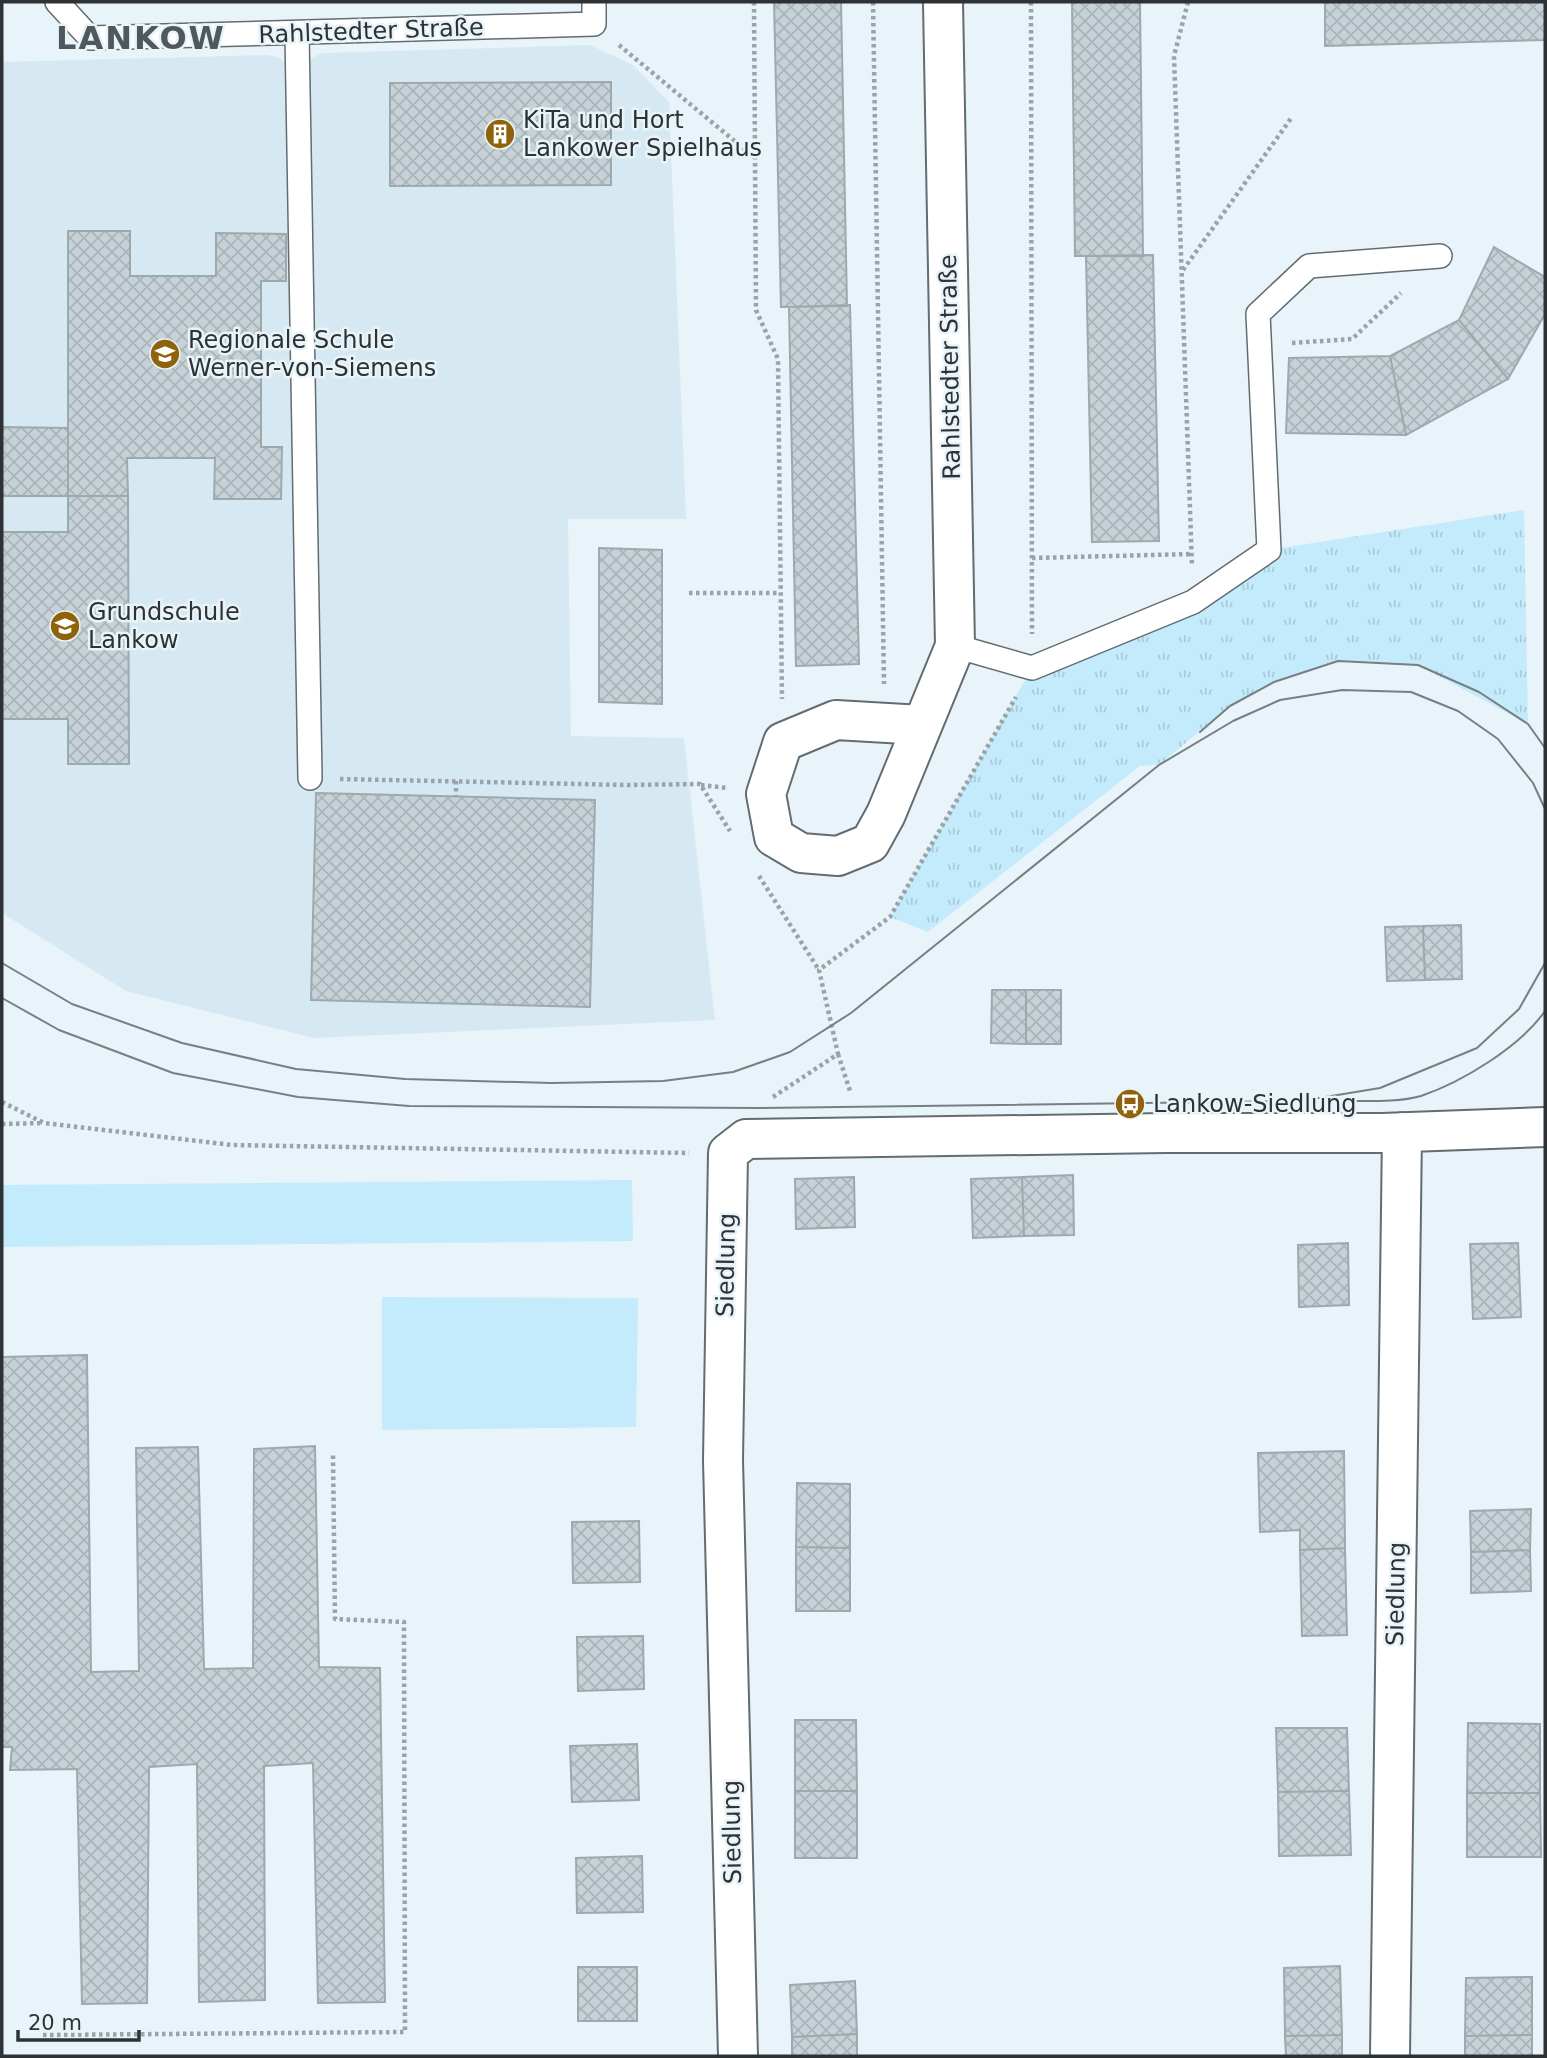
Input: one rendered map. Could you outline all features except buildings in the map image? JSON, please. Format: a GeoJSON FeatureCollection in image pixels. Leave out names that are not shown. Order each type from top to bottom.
{"type":"FeatureCollection","features":[{"type":"Feature","properties":{"kind":"street","name":"Rahlstedter Straße"},"geometry":{"type":"LineString","coordinates":[[783,742],[766,794],[774,837],[801,853],[838,856],[870,843],[886,814],[955,646],[943,2]]}},
{"type":"Feature","properties":{"kind":"street"},"geometry":{"type":"LineString","coordinates":[[783,742],[836,720],[922,725]]}},
{"type":"Feature","properties":{"kind":"street"},"geometry":{"type":"LineString","coordinates":[[728,1153],[746,1139],[1402,1132],[1545,1127]]}},
{"type":"Feature","properties":{"kind":"street","name":"Siedlung"},"geometry":{"type":"LineString","coordinates":[[1390,2056],[1402,1132]]}},
{"type":"Feature","properties":{"kind":"street","name":"Siedlung"},"geometry":{"type":"LineString","coordinates":[[728,1153],[723,1460],[738,2056]]}},
{"type":"Feature","properties":{"kind":"lane","name":"Rahlstedter Straße"},"geometry":{"type":"LineString","coordinates":[[57,2],[90,38],[297,34],[594,13]]}},
{"type":"Feature","properties":{"kind":"lane"},"geometry":{"type":"LineString","coordinates":[[297,34],[310,778]]}},
{"type":"Feature","properties":{"kind":"lane"},"geometry":{"type":"LineString","coordinates":[[955,646],[1032,668],[1193,602],[1269,550],[1258,314],[1309,266],[1440,256]]}},
{"type":"Feature","properties":{"kind":"path"},"geometry":{"type":"LineString","coordinates":[[754,2],[756,310],[779,359],[779,593],[783,742]]}},
{"type":"Feature","properties":{"kind":"path"},"geometry":{"type":"LineString","coordinates":[[873,2],[884,723]]}},
{"type":"Feature","properties":{"kind":"path"},"geometry":{"type":"LineString","coordinates":[[1188,2],[1174,56],[1193,602]]}},
{"type":"Feature","properties":{"kind":"path"},"geometry":{"type":"LineString","coordinates":[[594,13],[755,159]]}},
{"type":"Feature","properties":{"kind":"path"},"geometry":{"type":"LineString","coordinates":[[1182,272],[1292,117]]}},
{"type":"Feature","properties":{"kind":"path"},"geometry":{"type":"LineString","coordinates":[[1259,344],[1352,339],[1440,256]]}},
{"type":"Feature","properties":{"kind":"path"},"geometry":{"type":"LineString","coordinates":[[1032,558],[1192,554]]}},
{"type":"Feature","properties":{"kind":"path"},"geometry":{"type":"LineString","coordinates":[[690,593],[779,593]]}},
{"type":"Feature","properties":{"kind":"path"},"geometry":{"type":"LineString","coordinates":[[310,778],[627,785],[700,784],[737,842]]}},
{"type":"Feature","properties":{"kind":"path"},"geometry":{"type":"LineString","coordinates":[[456,781],[456,797]]}},
{"type":"Feature","properties":{"kind":"path"},"geometry":{"type":"LineString","coordinates":[[752,866],[819,970]]}},
{"type":"Feature","properties":{"kind":"path"},"geometry":{"type":"LineString","coordinates":[[838,1054],[850,1091]]}},
{"type":"Feature","properties":{"kind":"path"},"geometry":{"type":"LineString","coordinates":[[2,1102],[44,1123]]}},
{"type":"Feature","properties":{"kind":"path"},"geometry":{"type":"LineString","coordinates":[[2,1124],[44,1123],[232,1145],[728,1153]]}},
{"type":"Feature","properties":{"kind":"path"},"geometry":{"type":"LineString","coordinates":[[43,2035],[405,2032],[404,1622],[335,1619],[332,1455]]}},
{"type":"Feature","properties":{"kind":"shaded area"},"geometry":{"type":"Polygon","coordinates":[[[590,45],[633,65],[669,102],[686,519],[568,519],[571,736],[684,738],[715,1020],[314,1038],[126,991],[2,913],[2,62],[268,55],[280,58],[289,67],[306,66],[312,58],[322,53],[590,45]]]}},
{"type":"Feature","properties":{"kind":"green space"},"geometry":{"type":"Polygon","coordinates":[[[1524,510],[1528,724],[1418,665],[1337,661],[1274,682],[1230,706],[1159,765],[1140,766],[928,932],[890,917],[1032,668],[1193,602],[1269,550],[1524,510]]]}},
{"type":"Feature","properties":{"kind":"green space"},"geometry":{"type":"Polygon","coordinates":[[[632,1180],[633,1241],[2,1247],[2,1185],[632,1180]]]}},
{"type":"Feature","properties":{"kind":"green space"},"geometry":{"type":"Polygon","coordinates":[[[382,1297],[638,1298],[636,1427],[382,1430],[382,1297]]]}},
{"type":"Feature","properties":{"kind":"tram line"},"geometry":{"type":"LineString","coordinates":[[1200,732],[1230,706],[1274,682],[1338,661],[1418,665],[1479,692],[1528,724],[1545,748]]}},
{"type":"Feature","properties":{"kind":"tram line"},"geometry":{"type":"LineString","coordinates":[[2,963],[72,1004],[182,1043],[296,1069],[405,1079],[551,1083],[663,1081],[733,1072],[790,1052],[851,1013],[1159,765],[1233,721],[1280,700],[1342,690],[1411,692],[1458,711],[1498,739],[1533,783],[1545,809]]}},
{"type":"Feature","properties":{"kind":"tram line"},"geometry":{"type":"LineString","coordinates":[[2,998],[59,1030],[173,1073],[298,1097],[409,1106],[758,1108],[1301,1101],[1380,1088],[1477,1048],[1519,1009],[1545,963]]}},
{"type":"Feature","properties":{"kind":"tram line"},"geometry":{"type":"LineString","coordinates":[[1350,1101],[1404,1099],[1437,1090],[1506,1050],[1521,1038],[1545,1011]]}},
{"type":"Feature","properties":{"kind":"place","name":"KiTa und Hort Lankower Spielhaus"},"geometry":{"type":"Point","coordinates":[500,134]}},
{"type":"Feature","properties":{"kind":"place","name":"Regionale Schule Werner-von-Siemens"},"geometry":{"type":"Point","coordinates":[165,354]}},
{"type":"Feature","properties":{"kind":"place","name":"Grundschule Lankow"},"geometry":{"type":"Point","coordinates":[65,626]}},
{"type":"Feature","properties":{"kind":"place","name":"Lankow-Siedlung"},"geometry":{"type":"Point","coordinates":[1130,1104]}},
{"type":"Feature","properties":{"kind":"district","name":"LANKOW"},"geometry":{"type":"Point","coordinates":[141,38]}}]}
